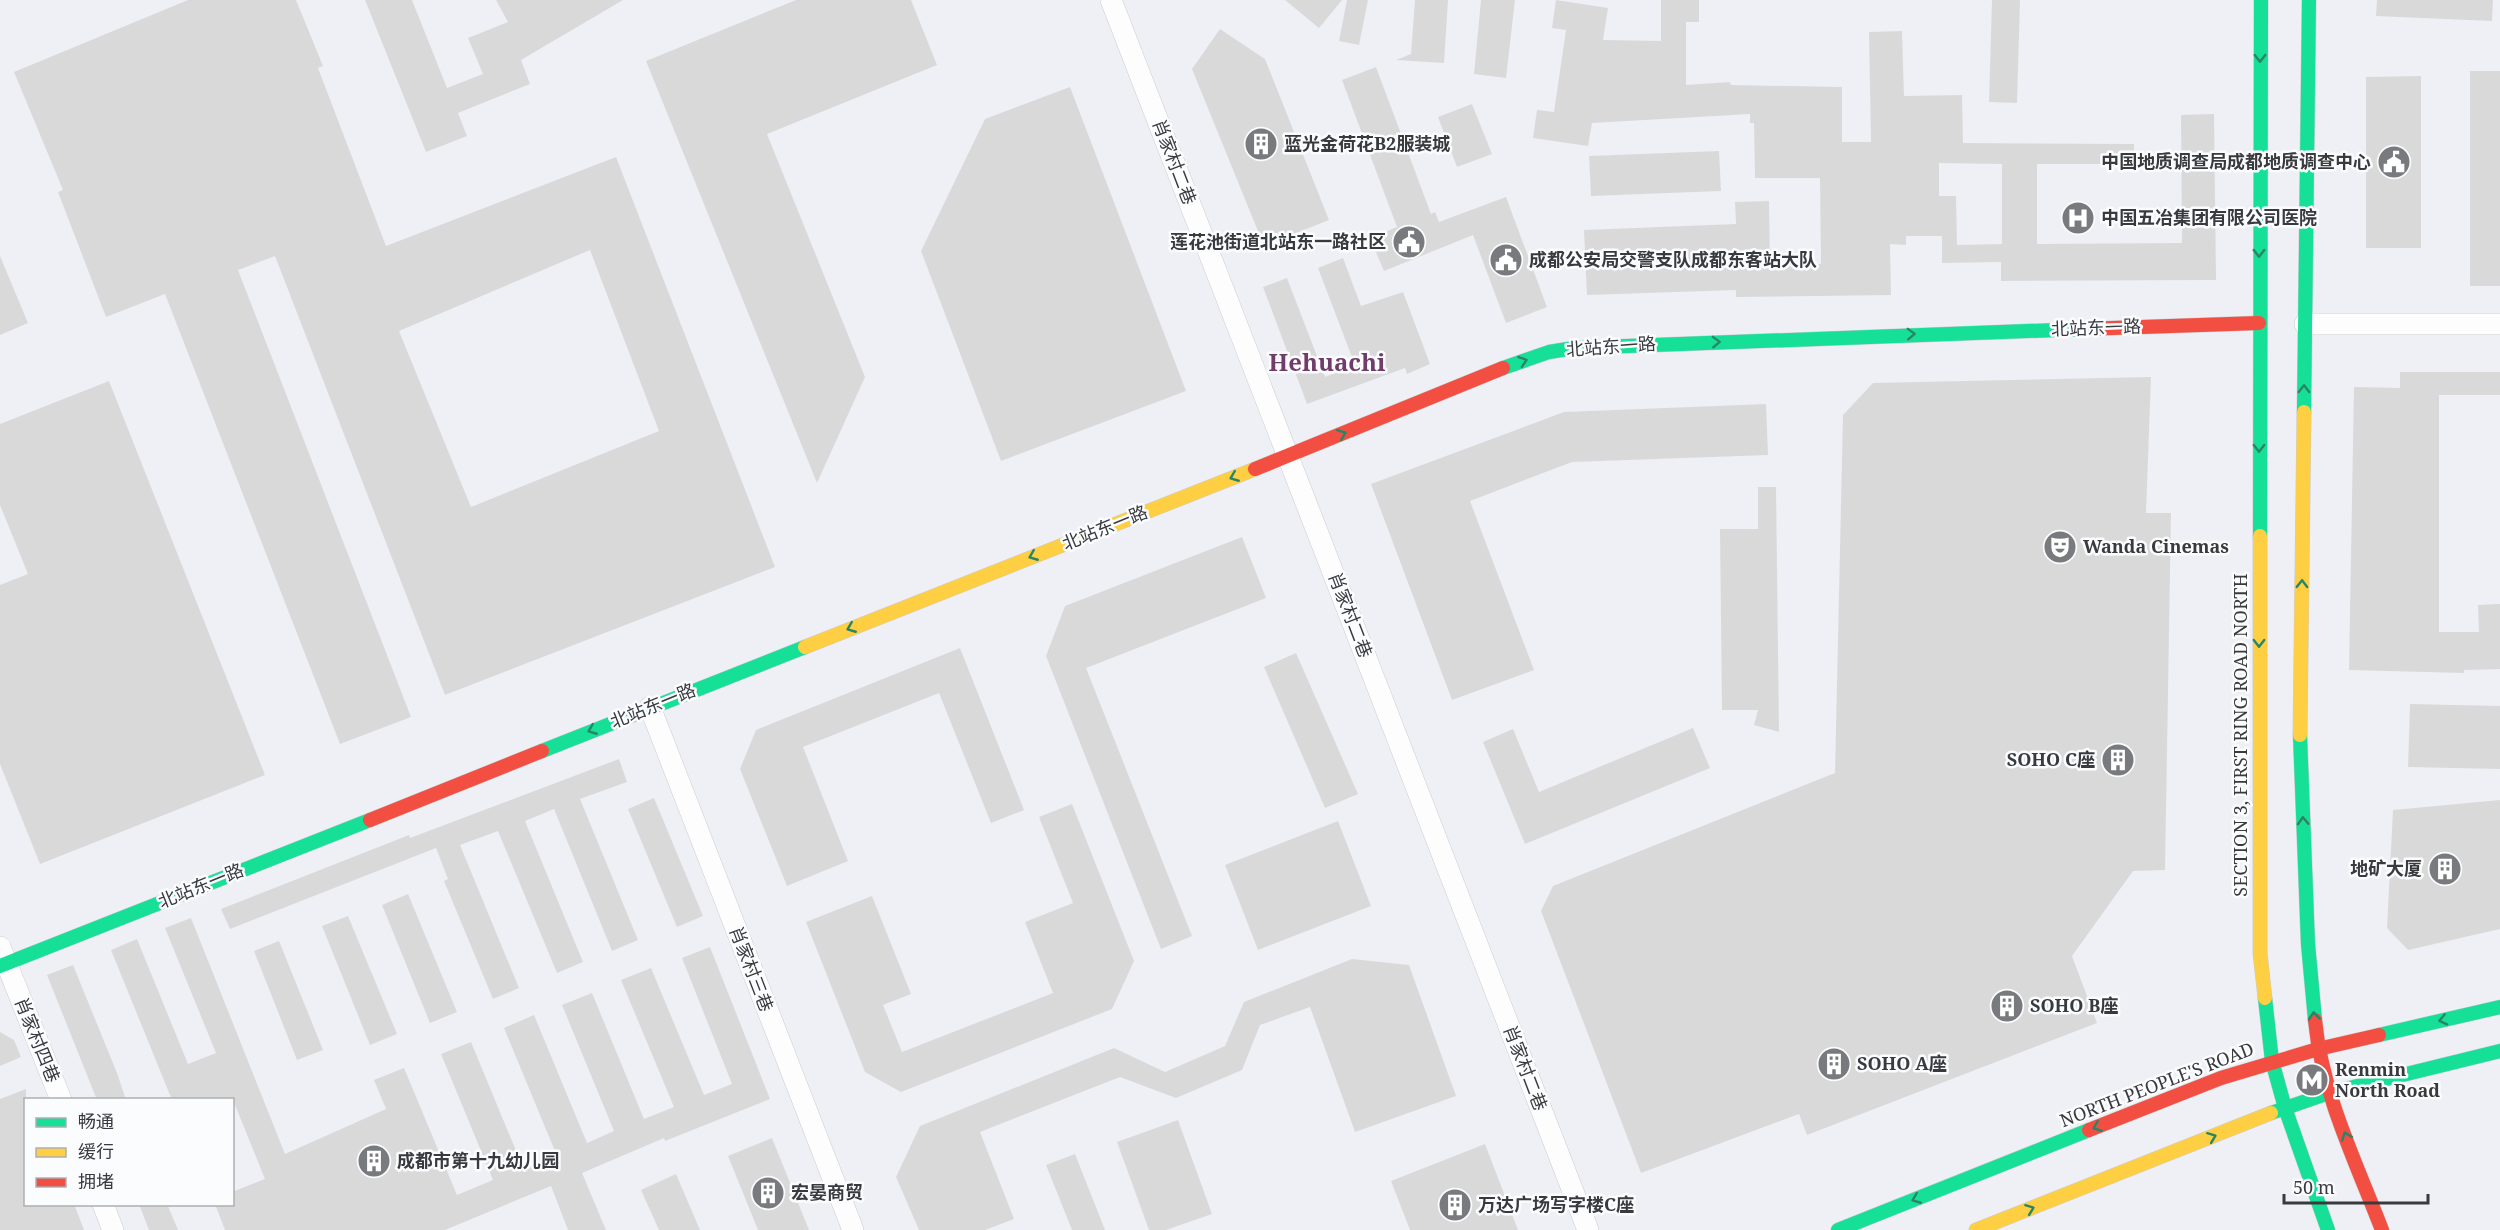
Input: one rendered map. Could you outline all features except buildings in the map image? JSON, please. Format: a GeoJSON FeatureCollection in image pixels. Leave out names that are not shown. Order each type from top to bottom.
{"type":"FeatureCollection","features":[{"type":"Feature","properties":{"kind":"main road","name":"SECTION 3, FIRST RING ROAD NORTH"},"geometry":{"type":"LineString","coordinates":[[2261,0],[2260,953],[2272,1061],[2285,1108],[2328,1230]]}},
{"type":"Feature","properties":{"kind":"main road"},"geometry":{"type":"LineString","coordinates":[[2309,0],[2300,747],[2308,944],[2318,1048],[2329,1094],[2382,1230]]}},
{"type":"Feature","properties":{"kind":"main road","name":"北站东一路"},"geometry":{"type":"LineString","coordinates":[[2,959],[650,707],[1549,352],[1574,348],[1897,334],[2259,323]]}},
{"type":"Feature","properties":{"kind":"main road","name":"NORTH PEOPLE'S ROAD"},"geometry":{"type":"LineString","coordinates":[[1838,1230],[2221,1078],[2318,1048],[2500,1007]]}},
{"type":"Feature","properties":{"kind":"main road"},"geometry":{"type":"LineString","coordinates":[[1976,1230],[2285,1108],[2329,1094],[2500,1051]]}},
{"type":"Feature","properties":{"kind":"street","name":"肖家村二巷"},"geometry":{"type":"LineString","coordinates":[[1111,0],[1588,1230]]}},
{"type":"Feature","properties":{"kind":"street"},"geometry":{"type":"LineString","coordinates":[[2305,324],[2500,324]]}},
{"type":"Feature","properties":{"kind":"street","name":"肖家村三巷"},"geometry":{"type":"LineString","coordinates":[[650,707],[853,1230]]}},
{"type":"Feature","properties":{"kind":"street","name":"肖家村四巷"},"geometry":{"type":"LineString","coordinates":[[2,959],[60,1098]]}},
{"type":"Feature","properties":{"kind":"street"},"geometry":{"type":"LineString","coordinates":[[104,1206],[113,1230]]}},
{"type":"Feature","properties":{"kind":"traffic: fast"},"geometry":{"type":"LineString","coordinates":[[2260,536],[2261,0]]}},
{"type":"Feature","properties":{"kind":"traffic: fast"},"geometry":{"type":"LineString","coordinates":[[2304,412],[2309,0]]}},
{"type":"Feature","properties":{"kind":"traffic: fast"},"geometry":{"type":"LineString","coordinates":[[1503,368],[1549,352],[1574,348],[2083,329]]}},
{"type":"Feature","properties":{"kind":"traffic: fast"},"geometry":{"type":"LineString","coordinates":[[542,751],[805,647]]}},
{"type":"Feature","properties":{"kind":"traffic: fast"},"geometry":{"type":"LineString","coordinates":[[2300,735],[2308,944],[2315,1020]]}},
{"type":"Feature","properties":{"kind":"traffic: fast"},"geometry":{"type":"LineString","coordinates":[[0,966],[370,820]]}},
{"type":"Feature","properties":{"kind":"traffic: fast"},"geometry":{"type":"LineString","coordinates":[[2265,998],[2272,1061],[2285,1108],[2328,1230]]}},
{"type":"Feature","properties":{"kind":"traffic: fast"},"geometry":{"type":"LineString","coordinates":[[2379,1035],[2500,1007]]}},
{"type":"Feature","properties":{"kind":"traffic: fast"},"geometry":{"type":"LineString","coordinates":[[2271,1113],[2329,1093],[2500,1051]]}},
{"type":"Feature","properties":{"kind":"traffic: fast"},"geometry":{"type":"LineString","coordinates":[[1838,1230],[2089,1130]]}},
{"type":"Feature","properties":{"kind":"traffic: slow"},"geometry":{"type":"LineString","coordinates":[[2300,735],[2304,412]]}},
{"type":"Feature","properties":{"kind":"traffic: slow"},"geometry":{"type":"LineString","coordinates":[[805,647],[1255,469]]}},
{"type":"Feature","properties":{"kind":"traffic: slow"},"geometry":{"type":"LineString","coordinates":[[2260,536],[2260,953],[2265,998]]}},
{"type":"Feature","properties":{"kind":"traffic: slow"},"geometry":{"type":"LineString","coordinates":[[1976,1230],[2271,1113]]}},
{"type":"Feature","properties":{"kind":"traffic: jam"},"geometry":{"type":"LineString","coordinates":[[2083,329],[2259,323]]}},
{"type":"Feature","properties":{"kind":"traffic: jam"},"geometry":{"type":"LineString","coordinates":[[1255,469],[1503,368]]}},
{"type":"Feature","properties":{"kind":"traffic: jam"},"geometry":{"type":"LineString","coordinates":[[370,820],[542,751]]}},
{"type":"Feature","properties":{"kind":"traffic: jam"},"geometry":{"type":"LineString","coordinates":[[2315,1020],[2332,1101],[2382,1230]]}},
{"type":"Feature","properties":{"kind":"traffic: jam"},"geometry":{"type":"LineString","coordinates":[[2089,1130],[2221,1078],[2318,1049],[2379,1035]]}},
{"type":"Feature","properties":{"kind":"place","name":"蓝光金荷花B2服装城"},"geometry":{"type":"Point","coordinates":[1261,144]}},
{"type":"Feature","properties":{"kind":"place","name":"中国地质调查局成都地质调查中心"},"geometry":{"type":"Point","coordinates":[2394,162]}},
{"type":"Feature","properties":{"kind":"place","name":"中国五冶集团有限公司医院"},"geometry":{"type":"Point","coordinates":[2078,218]}},
{"type":"Feature","properties":{"kind":"place","name":"莲花池街道北站东一路社区"},"geometry":{"type":"Point","coordinates":[1409,242]}},
{"type":"Feature","properties":{"kind":"place","name":"成都公安局交警支队成都东客站大队"},"geometry":{"type":"Point","coordinates":[1506,260]}},
{"type":"Feature","properties":{"kind":"place","name":"Wanda Cinemas"},"geometry":{"type":"Point","coordinates":[2060,547]}},
{"type":"Feature","properties":{"kind":"place","name":"SOHO C座"},"geometry":{"type":"Point","coordinates":[2118,760]}},
{"type":"Feature","properties":{"kind":"place","name":"地矿大厦"},"geometry":{"type":"Point","coordinates":[2445,869]}},
{"type":"Feature","properties":{"kind":"place","name":"SOHO B座"},"geometry":{"type":"Point","coordinates":[2007,1006]}},
{"type":"Feature","properties":{"kind":"place","name":"SOHO A座"},"geometry":{"type":"Point","coordinates":[1834,1064]}},
{"type":"Feature","properties":{"kind":"place","name":"Renmin North Road"},"geometry":{"type":"Point","coordinates":[2312,1080]}},
{"type":"Feature","properties":{"kind":"place","name":"成都市第十九幼儿园"},"geometry":{"type":"Point","coordinates":[374,1161]}},
{"type":"Feature","properties":{"kind":"place","name":"宏晏商贸"},"geometry":{"type":"Point","coordinates":[768,1193]}},
{"type":"Feature","properties":{"kind":"place","name":"万达广场写字楼C座"},"geometry":{"type":"Point","coordinates":[1455,1205]}},
{"type":"Feature","properties":{"kind":"district","name":"Hehuachi"},"geometry":{"type":"Point","coordinates":[1327,363]}}]}
